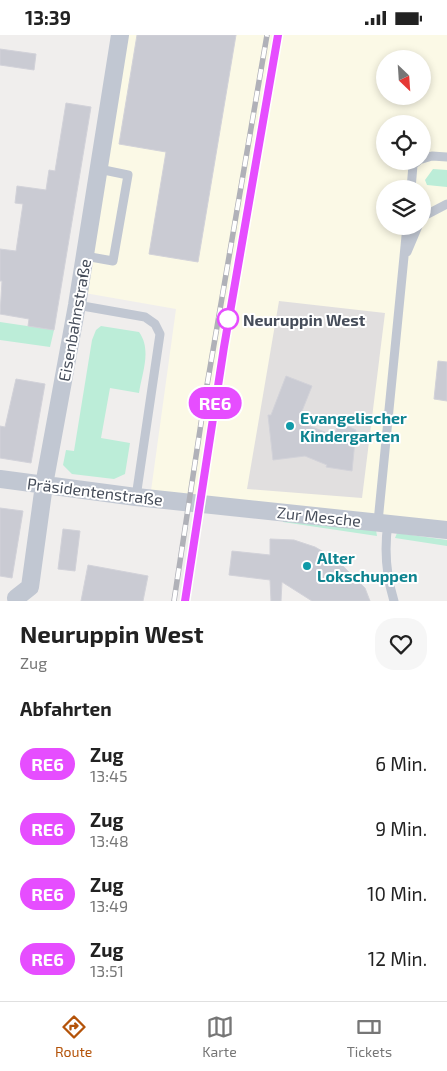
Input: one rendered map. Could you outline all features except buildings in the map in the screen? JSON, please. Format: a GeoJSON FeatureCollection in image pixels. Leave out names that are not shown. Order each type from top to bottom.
{"type":"FeatureCollection","features":[{"type":"Feature","properties":{"kind":"street","name":"Eisenbahnstraße"},"geometry":{"type":"LineString","coordinates":[[16,598],[30,587],[44,485],[77,305],[120,35]]}},
{"type":"Feature","properties":{"kind":"street","name":"Präsidentenstraße"},"geometry":{"type":"LineString","coordinates":[[0,479],[190,503]]}},
{"type":"Feature","properties":{"kind":"street","name":"Zur Mesche"},"geometry":{"type":"LineString","coordinates":[[190,503],[447,530]]}},
{"type":"Feature","properties":{"kind":"lane"},"geometry":{"type":"LineString","coordinates":[[431,156],[447,157]]}},
{"type":"Feature","properties":{"kind":"lane"},"geometry":{"type":"LineString","coordinates":[[85,256],[113,261],[128,175],[99,169]]}},
{"type":"Feature","properties":{"kind":"lane"},"geometry":{"type":"LineString","coordinates":[[431,212],[447,204]]}},
{"type":"Feature","properties":{"kind":"lane"},"geometry":{"type":"LineString","coordinates":[[394,601],[386,562],[383,522],[406,235]]}},
{"type":"Feature","properties":{"kind":"lane"},"geometry":{"type":"LineString","coordinates":[[403,259],[414,235]]}},
{"type":"Feature","properties":{"kind":"lane"},"geometry":{"type":"LineString","coordinates":[[77,305],[145,317],[155,324],[160,334],[136,497]]}},
{"type":"Feature","properties":{"kind":"shaded area"},"geometry":{"type":"Polygon","coordinates":[[[120,35],[447,35],[447,530],[150,498],[176,309],[79,292],[120,35]]]}},
{"type":"Feature","properties":{"kind":"shaded area"},"geometry":{"type":"Polygon","coordinates":[[[279,301],[385,313],[362,498],[247,489],[279,301]]]}},
{"type":"Feature","properties":{"kind":"green space"},"geometry":{"type":"Polygon","coordinates":[[[433,169],[447,170],[447,187],[431,185],[431,180],[425,180],[433,169]]]}},
{"type":"Feature","properties":{"kind":"green space"},"geometry":{"type":"Polygon","coordinates":[[[0,322],[54,330],[50,347],[0,340],[0,322]]]}},
{"type":"Feature","properties":{"kind":"green space"},"geometry":{"type":"Polygon","coordinates":[[[101,326],[139,332],[143,339],[146,354],[139,393],[110,388],[101,438],[130,443],[125,474],[114,479],[72,474],[63,465],[66,450],[74,451],[92,340],[96,330],[101,326]]]}},
{"type":"Feature","properties":{"kind":"green space"},"geometry":{"type":"Polygon","coordinates":[[[283,518],[376,530],[377,536],[283,522],[283,518]]]}},
{"type":"Feature","properties":{"kind":"green space"},"geometry":{"type":"Polygon","coordinates":[[[397,533],[447,540],[447,546],[395,538],[397,533]]]}},
{"type":"Feature","properties":{"kind":"railway"},"geometry":{"type":"LineString","coordinates":[[174,601],[205,397],[267,35]]}},
{"type":"Feature","properties":{"kind":"railway"},"geometry":{"type":"LineString","coordinates":[[185,601],[221,365],[278,35]]}},
{"type":"Feature","properties":{"kind":"train","name":"RE6"},"geometry":{"type":"LineString","coordinates":[[185,601],[203,495],[206,463],[224,347],[278,35]]}},
{"type":"Feature","properties":{"kind":"place","name":"Neuruppin West"},"geometry":{"type":"Point","coordinates":[228,319]}},
{"type":"Feature","properties":{"kind":"place","name":"Evangelischer Kindergarten"},"geometry":{"type":"Point","coordinates":[290,426]}},
{"type":"Feature","properties":{"kind":"place","name":"Alter Lokschuppen"},"geometry":{"type":"Point","coordinates":[307,566]}}]}
